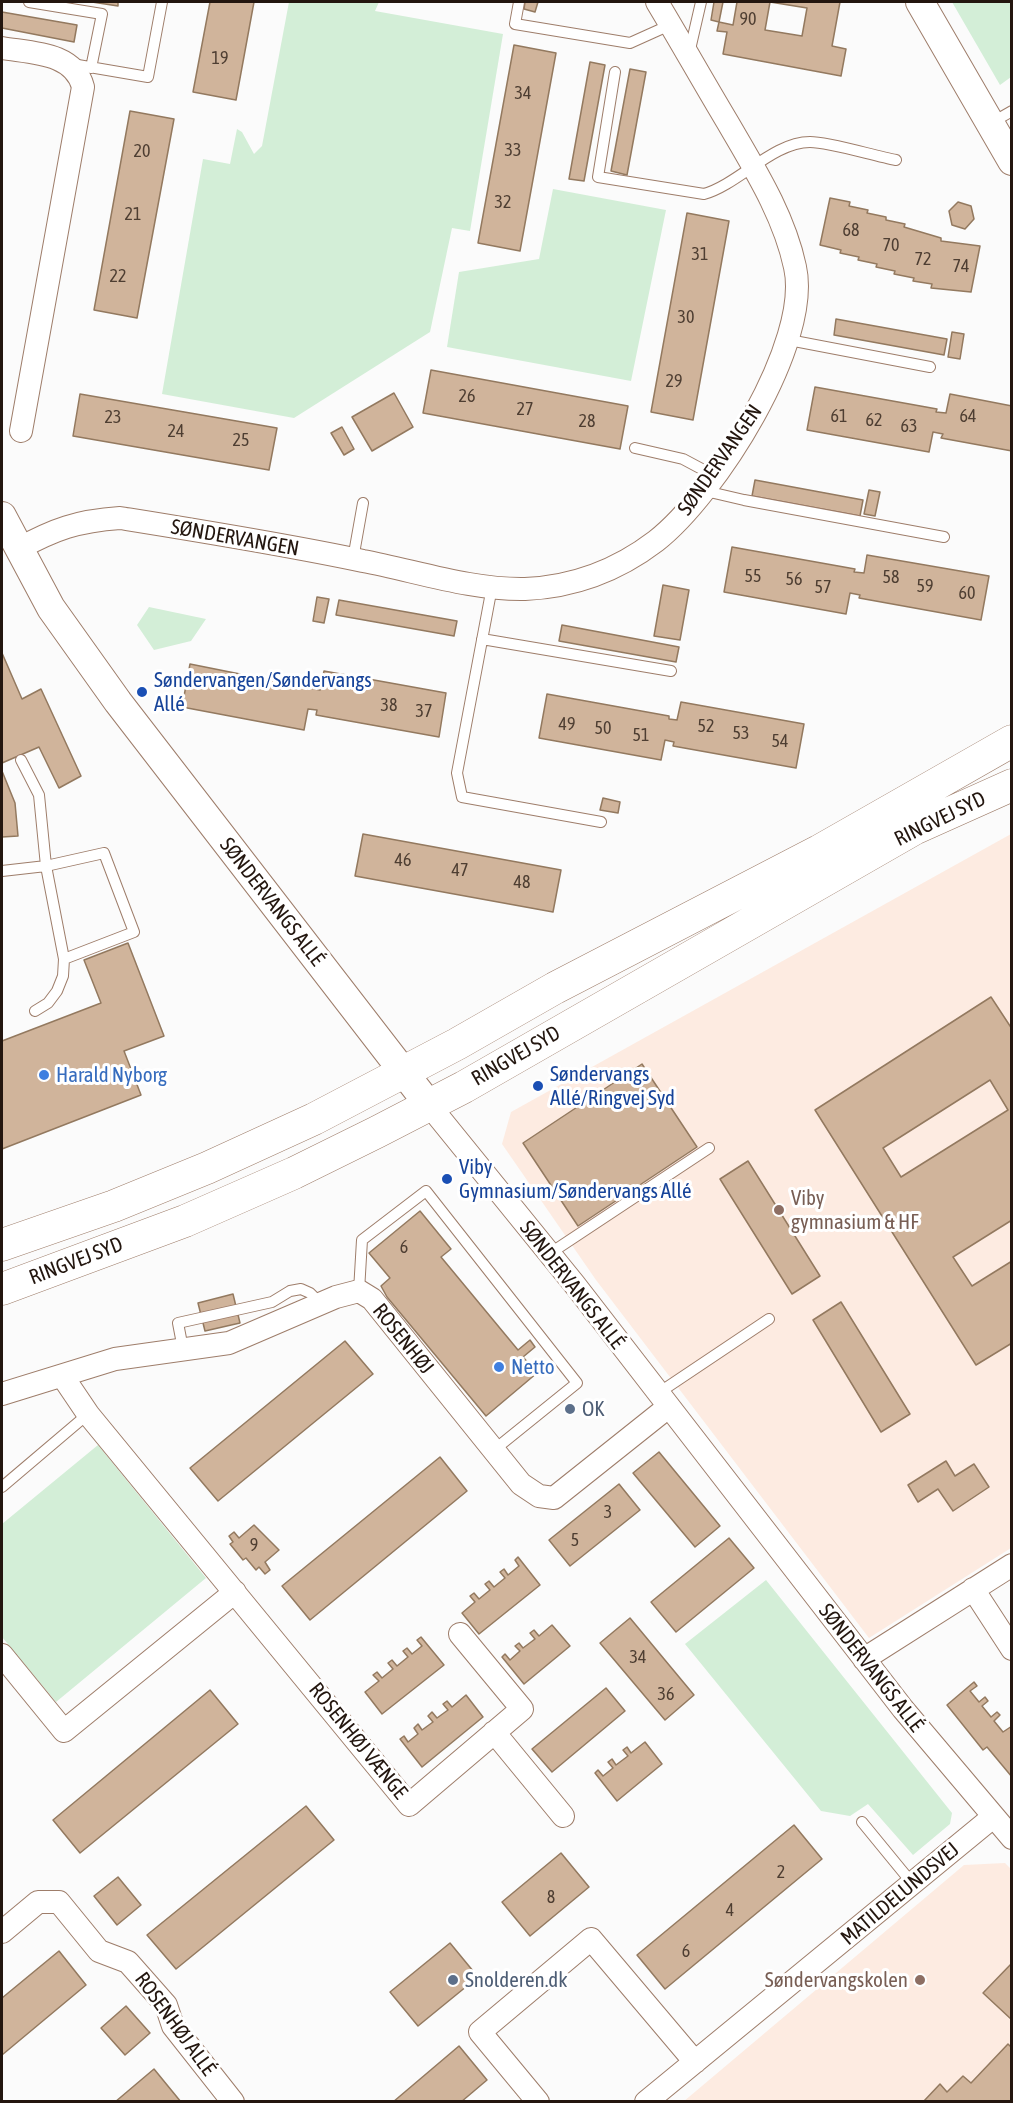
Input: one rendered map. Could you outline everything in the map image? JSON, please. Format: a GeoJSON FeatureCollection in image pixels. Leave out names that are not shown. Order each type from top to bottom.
{"type":"FeatureCollection","features":[{"type":"Feature","properties":{"kind":"main road","name":"RINGVEJ SYD"},"geometry":{"type":"LineString","coordinates":[[2,1245],[114,1206],[207,1168],[314,1119],[555,988],[819,851],[1011,741]]}},
{"type":"Feature","properties":{"kind":"main road","name":"RINGVEJ SYD"},"geometry":{"type":"LineString","coordinates":[[2,1289],[207,1211],[294,1173],[429,1105],[914,829],[1011,784]]}},
{"type":"Feature","properties":{"kind":"street","name":"SØNDERVANGEN"},"geometry":{"type":"LineString","coordinates":[[18,549],[58,528],[92,520],[120,518],[353,559],[492,587],[526,589],[568,584],[616,566],[657,540],[709,481],[747,428],[776,373],[789,340],[796,303],[796,270],[785,232],[753,166],[657,2]]}},
{"type":"Feature","properties":{"kind":"street"},"geometry":{"type":"LineString","coordinates":[[920,2],[1001,118],[1011,161]]}},
{"type":"Feature","properties":{"kind":"street"},"geometry":{"type":"LineString","coordinates":[[2,48],[54,57],[80,66],[83,87],[21,431]]}},
{"type":"Feature","properties":{"kind":"street","name":"SØNDERVANGS ALLÉ"},"geometry":{"type":"LineString","coordinates":[[2,516],[51,608],[118,702],[429,1105],[549,1254],[864,1659],[1011,1838]]}},
{"type":"Feature","properties":{"kind":"street","name":"ROSENHØJ"},"geometry":{"type":"LineString","coordinates":[[2,1394],[63,1377],[115,1359],[229,1343],[321,1304],[359,1291],[372,1299],[521,1484],[539,1496],[554,1498],[662,1401]]}},
{"type":"Feature","properties":{"kind":"street","name":"ROSENHØJ VÆNGE"},"geometry":{"type":"LineString","coordinates":[[63,1377],[88,1414],[409,1805],[522,1709],[460,1634]]}},
{"type":"Feature","properties":{"kind":"street"},"geometry":{"type":"LineString","coordinates":[[864,1659],[1011,1564]]}},
{"type":"Feature","properties":{"kind":"street"},"geometry":{"type":"LineString","coordinates":[[973,1589],[1011,1649]]}},
{"type":"Feature","properties":{"kind":"street"},"geometry":{"type":"LineString","coordinates":[[2,1655],[64,1731],[236,1592]]}},
{"type":"Feature","properties":{"kind":"street"},"geometry":{"type":"LineString","coordinates":[[494,1732],[563,1816]]}},
{"type":"Feature","properties":{"kind":"street","name":"MATILDELUNDSVEJ"},"geometry":{"type":"LineString","coordinates":[[646,2102],[993,1817]]}},
{"type":"Feature","properties":{"kind":"street","name":"ROSENHØJ ALLÉ"},"geometry":{"type":"LineString","coordinates":[[2,1932],[38,1902],[59,1902],[99,1951],[128,1962],[146,1982],[166,2006],[173,2026],[233,2102]]}},
{"type":"Feature","properties":{"kind":"street"},"geometry":{"type":"LineString","coordinates":[[538,2102],[480,2032],[591,1939],[695,2062]]}},
{"type":"Feature","properties":{"kind":"lane"},"geometry":{"type":"LineString","coordinates":[[29,2],[102,14],[80,66],[148,77],[162,2]]}},
{"type":"Feature","properties":{"kind":"lane"},"geometry":{"type":"LineString","coordinates":[[519,2],[514,24],[630,43],[670,25]]}},
{"type":"Feature","properties":{"kind":"lane"},"geometry":{"type":"LineString","coordinates":[[689,56],[701,2]]}},
{"type":"Feature","properties":{"kind":"lane"},"geometry":{"type":"LineString","coordinates":[[615,72],[598,177],[704,194],[719,189],[753,166],[790,146],[810,142],[896,160]]}},
{"type":"Feature","properties":{"kind":"lane"},"geometry":{"type":"LineString","coordinates":[[789,340],[930,367]]}},
{"type":"Feature","properties":{"kind":"lane"},"geometry":{"type":"LineString","coordinates":[[635,448],[683,459],[709,481],[714,493],[944,537]]}},
{"type":"Feature","properties":{"kind":"lane"},"geometry":{"type":"LineString","coordinates":[[353,559],[363,503]]}},
{"type":"Feature","properties":{"kind":"lane"},"geometry":{"type":"LineString","coordinates":[[492,587],[457,774],[462,797],[601,822]]}},
{"type":"Feature","properties":{"kind":"lane"},"geometry":{"type":"LineString","coordinates":[[482,639],[670,671]]}},
{"type":"Feature","properties":{"kind":"lane"},"geometry":{"type":"LineString","coordinates":[[21,760],[39,795],[46,866],[64,959],[63,976],[57,991],[48,1003],[35,1011]]}},
{"type":"Feature","properties":{"kind":"lane"},"geometry":{"type":"LineString","coordinates":[[2,871],[46,866],[104,853],[134,932],[64,959]]}},
{"type":"Feature","properties":{"kind":"lane"},"geometry":{"type":"LineString","coordinates":[[549,1254],[709,1148]]}},
{"type":"Feature","properties":{"kind":"lane"},"geometry":{"type":"LineString","coordinates":[[359,1291],[362,1240],[426,1191],[577,1383],[494,1450]]}},
{"type":"Feature","properties":{"kind":"lane"},"geometry":{"type":"LineString","coordinates":[[183,1349],[178,1323],[272,1302],[290,1291],[301,1289],[310,1293],[321,1304]]}},
{"type":"Feature","properties":{"kind":"lane"},"geometry":{"type":"LineString","coordinates":[[662,1401],[769,1320]]}},
{"type":"Feature","properties":{"kind":"lane"},"geometry":{"type":"LineString","coordinates":[[2,1487],[88,1414]]}},
{"type":"Feature","properties":{"kind":"lane"},"geometry":{"type":"LineString","coordinates":[[861,1822],[912,1883]]}},
{"type":"Feature","properties":{"kind":"shaded area","name":"Viby gymnasium & HF"},"geometry":{"type":"Polygon","coordinates":[[[1011,834],[1011,1548],[869,1638],[596,1280],[502,1144],[511,1112],[1011,834]]]}},
{"type":"Feature","properties":{"kind":"shaded area","name":"Søndervangskolen"},"geometry":{"type":"Polygon","coordinates":[[[1005,1863],[1011,1869],[1011,2101],[683,2102],[964,1865],[1005,1863]]]}},
{"type":"Feature","properties":{"kind":"green space"},"geometry":{"type":"Polygon","coordinates":[[[289,2],[379,2],[375,11],[503,34],[470,231],[452,228],[430,332],[294,418],[162,394],[203,159],[230,164],[237,129],[242,132],[254,154],[262,146],[289,2]]]}},
{"type":"Feature","properties":{"kind":"green space"},"geometry":{"type":"Polygon","coordinates":[[[952,2],[1011,2],[1011,77],[1000,85],[952,2]]]}},
{"type":"Feature","properties":{"kind":"green space"},"geometry":{"type":"Polygon","coordinates":[[[553,189],[666,210],[631,381],[447,347],[459,272],[539,259],[553,189]]]}},
{"type":"Feature","properties":{"kind":"green space"},"geometry":{"type":"Polygon","coordinates":[[[149,607],[206,619],[191,641],[154,650],[137,625],[149,607]]]}},
{"type":"Feature","properties":{"kind":"green space"},"geometry":{"type":"Polygon","coordinates":[[[98,1445],[206,1578],[56,1702],[2,1637],[2,1524],[98,1445]]]}},
{"type":"Feature","properties":{"kind":"green space"},"geometry":{"type":"Polygon","coordinates":[[[766,1580],[952,1813],[950,1824],[913,1855],[868,1804],[850,1816],[821,1811],[685,1644],[766,1580]]]}},
{"type":"Feature","properties":{"kind":"building"},"geometry":{"type":"Polygon","coordinates":[[[92,2],[118,2],[118,6],[92,2]]]}},
{"type":"Feature","properties":{"kind":"building"},"geometry":{"type":"Polygon","coordinates":[[[210,2],[254,2],[236,100],[193,92],[210,2]]]}},
{"type":"Feature","properties":{"kind":"building"},"geometry":{"type":"Polygon","coordinates":[[[525,2],[538,2],[535,12],[524,9],[525,2]]]}},
{"type":"Feature","properties":{"kind":"building"},"geometry":{"type":"Polygon","coordinates":[[[714,2],[723,2],[719,22],[711,20],[714,2]]]}},
{"type":"Feature","properties":{"kind":"building"},"geometry":{"type":"Polygon","coordinates":[[[737,2],[770,2],[840,2],[832,46],[846,49],[841,76],[723,54],[727,32],[717,31],[719,22],[733,25],[737,2]],[[770,2],[765,30],[802,36],[807,8],[770,2]]]}},
{"type":"Feature","properties":{"kind":"building"},"geometry":{"type":"Polygon","coordinates":[[[2,12],[77,25],[74,42],[2,28],[2,12]]]}},
{"type":"Feature","properties":{"kind":"building"},"geometry":{"type":"Polygon","coordinates":[[[514,45],[556,53],[520,251],[478,243],[514,45]]]}},
{"type":"Feature","properties":{"kind":"building"},"geometry":{"type":"Polygon","coordinates":[[[590,62],[605,65],[584,181],[569,179],[590,62]]]}},
{"type":"Feature","properties":{"kind":"building"},"geometry":{"type":"Polygon","coordinates":[[[630,69],[646,72],[627,175],[611,171],[630,69]]]}},
{"type":"Feature","properties":{"kind":"building"},"geometry":{"type":"Polygon","coordinates":[[[130,111],[174,119],[137,318],[94,310],[130,111]]]}},
{"type":"Feature","properties":{"kind":"building"},"geometry":{"type":"Polygon","coordinates":[[[830,198],[850,202],[849,206],[868,210],[867,213],[886,217],[886,220],[905,224],[904,227],[941,238],[941,241],[980,246],[971,292],[931,288],[932,284],[913,281],[914,278],[894,274],[895,271],[876,267],[877,264],[858,260],[859,257],[820,245],[830,198]]]}},
{"type":"Feature","properties":{"kind":"building"},"geometry":{"type":"Polygon","coordinates":[[[958,202],[971,206],[974,219],[965,229],[952,225],[949,211],[958,202]]]}},
{"type":"Feature","properties":{"kind":"building"},"geometry":{"type":"Polygon","coordinates":[[[687,213],[729,221],[693,420],[651,412],[687,213]]]}},
{"type":"Feature","properties":{"kind":"building"},"geometry":{"type":"Polygon","coordinates":[[[836,319],[947,339],[944,355],[834,335],[836,319]]]}},
{"type":"Feature","properties":{"kind":"building"},"geometry":{"type":"Polygon","coordinates":[[[952,332],[964,334],[960,359],[948,357],[952,332]]]}},
{"type":"Feature","properties":{"kind":"building"},"geometry":{"type":"Polygon","coordinates":[[[431,370],[628,406],[620,449],[423,413],[431,370]]]}},
{"type":"Feature","properties":{"kind":"building"},"geometry":{"type":"Polygon","coordinates":[[[815,387],[937,409],[936,412],[946,413],[950,394],[1012,406],[1012,451],[941,438],[943,434],[933,432],[929,452],[807,430],[815,387]]]}},
{"type":"Feature","properties":{"kind":"building"},"geometry":{"type":"Polygon","coordinates":[[[394,393],[413,427],[372,451],[352,417],[394,393]]]}},
{"type":"Feature","properties":{"kind":"building"},"geometry":{"type":"Polygon","coordinates":[[[80,394],[277,428],[269,470],[73,436],[80,394]]]}},
{"type":"Feature","properties":{"kind":"building"},"geometry":{"type":"Polygon","coordinates":[[[342,427],[354,449],[344,455],[331,433],[342,427]]]}},
{"type":"Feature","properties":{"kind":"building"},"geometry":{"type":"Polygon","coordinates":[[[755,480],[863,500],[860,516],[752,496],[755,480]]]}},
{"type":"Feature","properties":{"kind":"building"},"geometry":{"type":"Polygon","coordinates":[[[869,490],[880,492],[875,516],[864,514],[869,490]]]}},
{"type":"Feature","properties":{"kind":"building"},"geometry":{"type":"Polygon","coordinates":[[[732,547],[855,569],[854,572],[864,573],[867,555],[989,576],[981,620],[859,598],[860,595],[850,593],[846,614],[724,592],[732,547]]]}},
{"type":"Feature","properties":{"kind":"building"},"geometry":{"type":"Polygon","coordinates":[[[663,585],[689,590],[680,640],[654,636],[663,585]]]}},
{"type":"Feature","properties":{"kind":"building"},"geometry":{"type":"Polygon","coordinates":[[[317,597],[329,599],[324,623],[313,621],[317,597]]]}},
{"type":"Feature","properties":{"kind":"building"},"geometry":{"type":"Polygon","coordinates":[[[339,600],[457,621],[454,636],[336,615],[339,600]]]}},
{"type":"Feature","properties":{"kind":"building"},"geometry":{"type":"Polygon","coordinates":[[[562,625],[679,647],[676,662],[559,641],[562,625]]]}},
{"type":"Feature","properties":{"kind":"building"},"geometry":{"type":"Polygon","coordinates":[[[2,653],[22,699],[41,689],[81,776],[59,788],[39,747],[2,763],[2,653]]]}},
{"type":"Feature","properties":{"kind":"building"},"geometry":{"type":"Polygon","coordinates":[[[190,664],[320,690],[324,671],[446,693],[439,737],[316,715],[317,710],[308,709],[304,730],[182,707],[190,664]]]}},
{"type":"Feature","properties":{"kind":"building"},"geometry":{"type":"Polygon","coordinates":[[[547,694],[669,716],[669,719],[677,720],[681,702],[804,724],[796,768],[673,746],[674,742],[665,740],[661,760],[539,738],[547,694]]]}},
{"type":"Feature","properties":{"kind":"building"},"geometry":{"type":"Polygon","coordinates":[[[2,771],[15,803],[18,836],[2,837],[2,771]]]}},
{"type":"Feature","properties":{"kind":"building"},"geometry":{"type":"Polygon","coordinates":[[[603,798],[620,802],[618,813],[600,810],[603,798]]]}},
{"type":"Feature","properties":{"kind":"building"},"geometry":{"type":"Polygon","coordinates":[[[363,834],[561,870],[553,912],[355,876],[363,834]]]}},
{"type":"Feature","properties":{"kind":"building"},"geometry":{"type":"Polygon","coordinates":[[[128,943],[164,1036],[124,1051],[141,1095],[2,1149],[2,1041],[101,1003],[84,960],[128,943]]]}},
{"type":"Feature","properties":{"kind":"building"},"geometry":{"type":"Polygon","coordinates":[[[991,997],[1012,1029],[1012,1220],[953,1257],[972,1286],[1012,1261],[1012,1343],[976,1365],[815,1110],[991,997]],[[990,1080],[883,1148],[901,1177],[1008,1110],[990,1080]]]}},
{"type":"Feature","properties":{"kind":"building"},"geometry":{"type":"Polygon","coordinates":[[[642,1064],[697,1147],[578,1226],[523,1143],[642,1064]]]}},
{"type":"Feature","properties":{"kind":"building"},"geometry":{"type":"Polygon","coordinates":[[[748,1161],[820,1276],[792,1294],[720,1179],[748,1161]]]}},
{"type":"Feature","properties":{"kind":"building"},"geometry":{"type":"Polygon","coordinates":[[[420,1211],[451,1249],[441,1257],[518,1350],[530,1340],[535,1347],[523,1357],[537,1373],[486,1416],[387,1297],[381,1286],[390,1278],[369,1253],[420,1211]]]}},
{"type":"Feature","properties":{"kind":"building"},"geometry":{"type":"Polygon","coordinates":[[[233,1294],[240,1323],[205,1331],[198,1303],[233,1294]]]}},
{"type":"Feature","properties":{"kind":"building"},"geometry":{"type":"Polygon","coordinates":[[[841,1302],[910,1414],[881,1432],[813,1320],[841,1302]]]}},
{"type":"Feature","properties":{"kind":"building"},"geometry":{"type":"Polygon","coordinates":[[[345,1341],[373,1374],[218,1501],[190,1468],[345,1341]]]}},
{"type":"Feature","properties":{"kind":"building"},"geometry":{"type":"Polygon","coordinates":[[[659,1452],[720,1526],[695,1547],[633,1473],[659,1452]]]}},
{"type":"Feature","properties":{"kind":"building"},"geometry":{"type":"Polygon","coordinates":[[[440,1457],[467,1491],[310,1620],[282,1586],[440,1457]]]}},
{"type":"Feature","properties":{"kind":"building"},"geometry":{"type":"Polygon","coordinates":[[[946,1461],[955,1476],[974,1464],[989,1487],[953,1511],[938,1489],[918,1502],[908,1485],[946,1461]]]}},
{"type":"Feature","properties":{"kind":"building"},"geometry":{"type":"Polygon","coordinates":[[[619,1484],[640,1510],[570,1566],[549,1540],[619,1484]]]}},
{"type":"Feature","properties":{"kind":"building"},"geometry":{"type":"Polygon","coordinates":[[[254,1525],[279,1550],[265,1562],[270,1570],[265,1574],[259,1567],[256,1570],[246,1558],[243,1560],[230,1544],[233,1542],[229,1536],[234,1532],[239,1538],[254,1525]]]}},
{"type":"Feature","properties":{"kind":"building"},"geometry":{"type":"Polygon","coordinates":[[[729,1538],[754,1568],[676,1632],[651,1602],[729,1538]]]}},
{"type":"Feature","properties":{"kind":"building"},"geometry":{"type":"Polygon","coordinates":[[[518,1557],[540,1585],[479,1634],[462,1613],[475,1602],[470,1596],[474,1593],[479,1599],[490,1590],[485,1584],[489,1581],[494,1587],[505,1578],[500,1572],[504,1569],[508,1575],[519,1566],[515,1560],[518,1557]]]}},
{"type":"Feature","properties":{"kind":"building"},"geometry":{"type":"Polygon","coordinates":[[[630,1618],[694,1695],[665,1720],[600,1643],[630,1618]]]}},
{"type":"Feature","properties":{"kind":"building"},"geometry":{"type":"Polygon","coordinates":[[[552,1625],[570,1646],[524,1684],[502,1657],[505,1654],[510,1660],[520,1651],[515,1646],[519,1643],[523,1648],[535,1639],[530,1633],[534,1630],[539,1636],[552,1625]]]}},
{"type":"Feature","properties":{"kind":"building"},"geometry":{"type":"Polygon","coordinates":[[[421,1637],[444,1665],[382,1714],[365,1692],[379,1681],[373,1675],[377,1672],[382,1678],[393,1669],[388,1663],[392,1660],[397,1666],[408,1657],[403,1651],[407,1648],[412,1654],[422,1646],[417,1640],[421,1637]]]}},
{"type":"Feature","properties":{"kind":"building"},"geometry":{"type":"Polygon","coordinates":[[[974,1682],[977,1686],[970,1691],[979,1702],[985,1697],[988,1701],[982,1706],[991,1717],[997,1712],[1000,1715],[994,1721],[1003,1732],[1012,1726],[1012,1777],[987,1747],[983,1750],[947,1705],[974,1682]]]}},
{"type":"Feature","properties":{"kind":"building"},"geometry":{"type":"Polygon","coordinates":[[[606,1688],[625,1711],[552,1772],[532,1749],[606,1688]]]}},
{"type":"Feature","properties":{"kind":"building"},"geometry":{"type":"Polygon","coordinates":[[[210,1690],[238,1724],[80,1853],[53,1820],[210,1690]]]}},
{"type":"Feature","properties":{"kind":"building"},"geometry":{"type":"Polygon","coordinates":[[[466,1695],[483,1717],[422,1767],[400,1739],[404,1736],[408,1742],[418,1734],[414,1728],[418,1724],[422,1730],[433,1722],[428,1716],[432,1712],[437,1718],[448,1710],[443,1704],[447,1701],[452,1707],[466,1695]]]}},
{"type":"Feature","properties":{"kind":"building"},"geometry":{"type":"Polygon","coordinates":[[[645,1742],[662,1764],[617,1801],[595,1773],[598,1770],[603,1776],[613,1768],[608,1762],[612,1759],[616,1765],[628,1756],[623,1750],[627,1747],[631,1753],[645,1742]]]}},
{"type":"Feature","properties":{"kind":"building"},"geometry":{"type":"Polygon","coordinates":[[[306,1806],[334,1840],[176,1969],[147,1935],[306,1806]]]}},
{"type":"Feature","properties":{"kind":"building"},"geometry":{"type":"Polygon","coordinates":[[[794,1825],[822,1859],[665,1989],[637,1955],[794,1825]]]}},
{"type":"Feature","properties":{"kind":"building"},"geometry":{"type":"Polygon","coordinates":[[[561,1853],[589,1887],[530,1936],[502,1902],[561,1853]]]}},
{"type":"Feature","properties":{"kind":"building"},"geometry":{"type":"Polygon","coordinates":[[[118,1877],[141,1905],[117,1925],[94,1896],[118,1877]]]}},
{"type":"Feature","properties":{"kind":"building"},"geometry":{"type":"Polygon","coordinates":[[[450,1943],[478,1977],[418,2026],[390,1992],[450,1943]]]}},
{"type":"Feature","properties":{"kind":"building"},"geometry":{"type":"Polygon","coordinates":[[[59,1951],[86,1985],[2,2055],[2,1998],[59,1951]]]}},
{"type":"Feature","properties":{"kind":"building"},"geometry":{"type":"Polygon","coordinates":[[[1012,1963],[1012,2020],[983,1993],[1012,1963]]]}},
{"type":"Feature","properties":{"kind":"building"},"geometry":{"type":"Polygon","coordinates":[[[126,2006],[150,2033],[125,2055],[101,2028],[126,2006]]]}},
{"type":"Feature","properties":{"kind":"building"},"geometry":{"type":"Polygon","coordinates":[[[1008,2044],[1012,2048],[1012,2102],[923,2102],[940,2084],[947,2092],[963,2076],[971,2083],[1008,2044]]]}},
{"type":"Feature","properties":{"kind":"building"},"geometry":{"type":"Polygon","coordinates":[[[459,2046],[487,2080],[461,2102],[393,2102],[459,2046]]]}},
{"type":"Feature","properties":{"kind":"building"},"geometry":{"type":"Polygon","coordinates":[[[154,2069],[181,2102],[115,2102],[154,2069]]]}},
{"type":"Feature","properties":{"kind":"place","name":"Søndervangen/Søndervangs Allé"},"geometry":{"type":"Point","coordinates":[142,692]}},
{"type":"Feature","properties":{"kind":"place","name":"Harald Nyborg"},"geometry":{"type":"Point","coordinates":[44,1075]}},
{"type":"Feature","properties":{"kind":"place","name":"Søndervangs Allé/Ringvej Syd"},"geometry":{"type":"Point","coordinates":[538,1086]}},
{"type":"Feature","properties":{"kind":"place","name":"Viby Gymnasium/Søndervangs Allé"},"geometry":{"type":"Point","coordinates":[447,1179]}},
{"type":"Feature","properties":{"kind":"place","name":"Viby gymnasium & HF"},"geometry":{"type":"Point","coordinates":[779,1210]}},
{"type":"Feature","properties":{"kind":"place","name":"Netto"},"geometry":{"type":"Point","coordinates":[499,1367]}},
{"type":"Feature","properties":{"kind":"place","name":"OK"},"geometry":{"type":"Point","coordinates":[570,1409]}},
{"type":"Feature","properties":{"kind":"place","name":"Snolderen.dk"},"geometry":{"type":"Point","coordinates":[453,1980]}},
{"type":"Feature","properties":{"kind":"place","name":"Søndervangskolen"},"geometry":{"type":"Point","coordinates":[920,1980]}}]}
